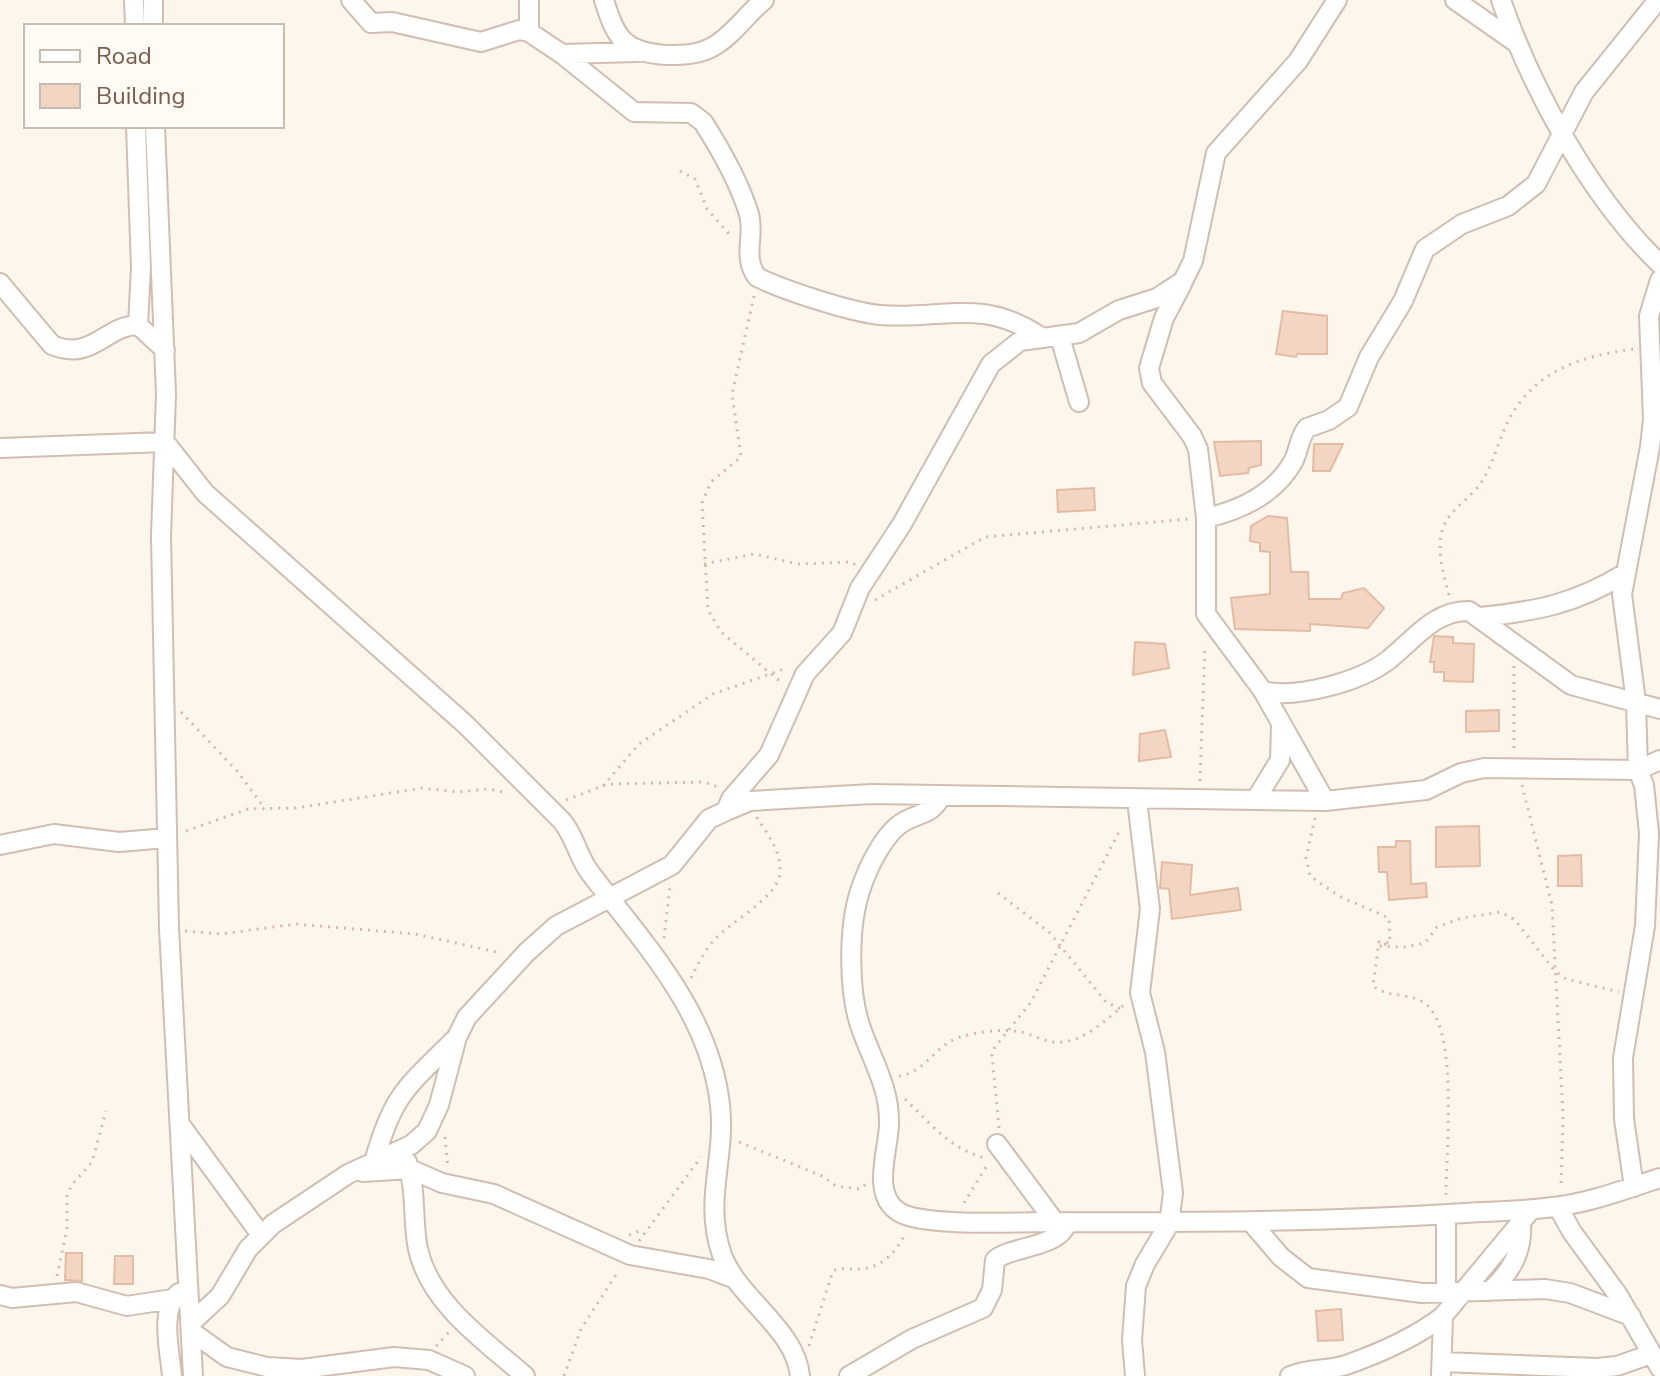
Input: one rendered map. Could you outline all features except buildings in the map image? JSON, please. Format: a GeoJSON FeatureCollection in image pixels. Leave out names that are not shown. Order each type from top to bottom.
{"type":"FeatureCollection","features":[{"type":"Feature","properties":{"kind":"street"},"geometry":{"type":"LineString","coordinates":[[134,0],[135,24]]}},
{"type":"Feature","properties":{"kind":"street"},"geometry":{"type":"LineString","coordinates":[[153,0],[153,24]]}},
{"type":"Feature","properties":{"kind":"street"},"geometry":{"type":"LineString","coordinates":[[351,0],[371,23],[392,22],[481,42],[519,30],[529,32],[562,54],[634,112],[691,113],[703,122],[745,204],[750,219],[748,253],[757,277],[860,311],[888,315],[971,311],[1015,319],[1040,336]]}},
{"type":"Feature","properties":{"kind":"street"},"geometry":{"type":"LineString","coordinates":[[529,0],[529,32]]}},
{"type":"Feature","properties":{"kind":"street"},"geometry":{"type":"LineString","coordinates":[[604,0],[621,39],[637,52]]}},
{"type":"Feature","properties":{"kind":"street"},"geometry":{"type":"LineString","coordinates":[[562,54],[701,53],[717,44],[764,0]]}},
{"type":"Feature","properties":{"kind":"street"},"geometry":{"type":"LineString","coordinates":[[1325,801],[1263,691],[1209,622],[1206,614],[1206,518],[1198,449],[1192,436],[1152,383],[1149,368],[1164,318],[1193,261],[1216,153],[1298,61],[1337,0]]}},
{"type":"Feature","properties":{"kind":"street"},"geometry":{"type":"LineString","coordinates":[[1455,0],[1515,42]]}},
{"type":"Feature","properties":{"kind":"street"},"geometry":{"type":"LineString","coordinates":[[1501,0],[1515,42],[1563,131],[1624,226],[1660,264]]}},
{"type":"Feature","properties":{"kind":"street"},"geometry":{"type":"LineString","coordinates":[[1206,518],[1230,513],[1260,498],[1293,462],[1307,428],[1329,420],[1348,407],[1369,357],[1403,301],[1425,249],[1439,236],[1522,198],[1551,161],[1584,92],[1658,0]]}},
{"type":"Feature","properties":{"kind":"street"},"geometry":{"type":"LineString","coordinates":[[136,128],[141,268],[138,325]]}},
{"type":"Feature","properties":{"kind":"street"},"geometry":{"type":"LineString","coordinates":[[155,128],[165,350],[161,536],[169,928],[193,1373]]}},
{"type":"Feature","properties":{"kind":"street"},"geometry":{"type":"LineString","coordinates":[[1634,1187],[1622,1091],[1623,1058],[1645,926],[1655,829],[1638,770],[1636,702],[1623,610],[1624,574],[1651,433],[1649,316],[1660,280]]}},
{"type":"Feature","properties":{"kind":"street"},"geometry":{"type":"LineString","coordinates":[[736,804],[769,755],[813,662],[842,633],[869,573],[902,524],[991,364],[1020,341],[1079,333],[1131,304],[1157,298],[1183,281]]}},
{"type":"Feature","properties":{"kind":"street"},"geometry":{"type":"LineString","coordinates":[[0,283],[46,339],[63,350],[86,348],[123,328],[138,325]]}},
{"type":"Feature","properties":{"kind":"street"},"geometry":{"type":"LineString","coordinates":[[138,325],[165,350]]}},
{"type":"Feature","properties":{"kind":"street"},"geometry":{"type":"LineString","coordinates":[[1065,335],[1062,344],[1079,402]]}},
{"type":"Feature","properties":{"kind":"street"},"geometry":{"type":"LineString","coordinates":[[0,448],[165,442]]}},
{"type":"Feature","properties":{"kind":"street"},"geometry":{"type":"LineString","coordinates":[[165,442],[205,493],[465,724],[570,830],[585,866],[657,960],[684,1001],[712,1060],[721,1133],[712,1207],[723,1257],[733,1278],[784,1338],[800,1372]]}},
{"type":"Feature","properties":{"kind":"street"},"geometry":{"type":"LineString","coordinates":[[1263,691],[1293,694],[1369,672],[1437,619],[1453,611],[1480,617],[1536,612],[1563,604],[1624,574]]}},
{"type":"Feature","properties":{"kind":"street"},"geometry":{"type":"LineString","coordinates":[[1480,617],[1571,685],[1660,709]]}},
{"type":"Feature","properties":{"kind":"street"},"geometry":{"type":"LineString","coordinates":[[1256,799],[1280,760],[1281,721],[1293,694]]}},
{"type":"Feature","properties":{"kind":"street"},"geometry":{"type":"LineString","coordinates":[[374,1162],[390,1110],[400,1093],[457,1037],[477,1005],[527,952],[556,926],[662,871],[679,858],[709,819],[736,804],[872,794],[1325,801],[1426,790],[1461,773],[1514,767],[1638,770],[1660,760]]}},
{"type":"Feature","properties":{"kind":"street"},"geometry":{"type":"LineString","coordinates":[[941,797],[930,812],[898,825],[874,860],[860,891],[852,989],[862,1034],[883,1081],[889,1124],[883,1172],[886,1198],[896,1211],[909,1218],[1169,1224],[1446,1214],[1526,1216],[1660,1178]]}},
{"type":"Feature","properties":{"kind":"street"},"geometry":{"type":"LineString","coordinates":[[1135,1376],[1132,1340],[1136,1286],[1169,1224],[1171,1173],[1155,1052],[1140,993],[1150,909],[1138,800]]}},
{"type":"Feature","properties":{"kind":"street"},"geometry":{"type":"LineString","coordinates":[[0,845],[54,834],[119,842],[167,838]]}},
{"type":"Feature","properties":{"kind":"street"},"geometry":{"type":"LineString","coordinates":[[192,1327],[220,1296],[261,1235],[348,1174],[402,1149],[427,1131],[439,1105],[457,1037]]}},
{"type":"Feature","properties":{"kind":"street"},"geometry":{"type":"LineString","coordinates":[[181,1127],[261,1235]]}},
{"type":"Feature","properties":{"kind":"street"},"geometry":{"type":"LineString","coordinates":[[402,1149],[410,1169],[418,1251],[433,1284],[453,1310],[525,1376]]}},
{"type":"Feature","properties":{"kind":"street"},"geometry":{"type":"LineString","coordinates":[[849,1376],[924,1333],[983,1308],[992,1290],[995,1260],[1009,1252],[1036,1248],[1063,1232],[1061,1222],[994,1152]]}},
{"type":"Feature","properties":{"kind":"street"},"geometry":{"type":"LineString","coordinates":[[348,1174],[410,1169],[442,1183],[494,1194],[630,1255],[709,1269],[733,1278]]}},
{"type":"Feature","properties":{"kind":"street"},"geometry":{"type":"LineString","coordinates":[[1526,1216],[1452,1294],[1443,1316],[1442,1369],[1597,1368],[1656,1361],[1631,1316],[1558,1207]]}},
{"type":"Feature","properties":{"kind":"street"},"geometry":{"type":"LineString","coordinates":[[1446,1214],[1452,1294]]}},
{"type":"Feature","properties":{"kind":"street"},"geometry":{"type":"LineString","coordinates":[[1490,1291],[1514,1263],[1526,1216]]}},
{"type":"Feature","properties":{"kind":"street"},"geometry":{"type":"LineString","coordinates":[[1251,1222],[1288,1263],[1308,1278],[1349,1286],[1452,1294],[1520,1288],[1570,1293],[1631,1316]]}},
{"type":"Feature","properties":{"kind":"street"},"geometry":{"type":"LineString","coordinates":[[0,1295],[12,1298],[76,1292],[127,1306],[172,1299],[188,1286]]}},
{"type":"Feature","properties":{"kind":"street"},"geometry":{"type":"LineString","coordinates":[[169,1373],[168,1311],[172,1299]]}},
{"type":"Feature","properties":{"kind":"street"},"geometry":{"type":"LineString","coordinates":[[1290,1376],[1312,1368],[1348,1364],[1411,1338],[1443,1316]]}},
{"type":"Feature","properties":{"kind":"street"},"geometry":{"type":"LineString","coordinates":[[192,1327],[227,1357]]}},
{"type":"Feature","properties":{"kind":"street"},"geometry":{"type":"LineString","coordinates":[[193,1373],[210,1361],[227,1357],[288,1370],[381,1357],[429,1360],[465,1376]]}},
{"type":"Feature","properties":{"kind":"path"},"geometry":{"type":"LineString","coordinates":[[680,171],[695,179],[712,215],[748,253]]}},
{"type":"Feature","properties":{"kind":"path"},"geometry":{"type":"LineString","coordinates":[[757,277],[732,394],[741,457],[717,475],[706,492],[701,515],[708,610],[731,641],[771,671],[795,698]]}},
{"type":"Feature","properties":{"kind":"path"},"geometry":{"type":"LineString","coordinates":[[1453,611],[1444,577],[1442,531],[1447,519],[1484,479],[1514,411],[1534,388],[1565,364],[1586,356],[1649,348]]}},
{"type":"Feature","properties":{"kind":"path"},"geometry":{"type":"LineString","coordinates":[[867,605],[985,537],[1206,518]]}},
{"type":"Feature","properties":{"kind":"path"},"geometry":{"type":"LineString","coordinates":[[704,564],[765,553],[798,564],[850,562],[874,573],[890,591]]}},
{"type":"Feature","properties":{"kind":"path"},"geometry":{"type":"LineString","coordinates":[[1198,801],[1201,694],[1209,622]]}},
{"type":"Feature","properties":{"kind":"path"},"geometry":{"type":"LineString","coordinates":[[1515,643],[1514,767],[1522,785],[1552,905],[1563,1115],[1558,1207]]}},
{"type":"Feature","properties":{"kind":"path"},"geometry":{"type":"LineString","coordinates":[[167,838],[237,810],[266,810],[422,788],[497,790],[540,802],[588,794],[603,786],[632,751],[649,737],[713,694],[771,671],[813,662]]}},
{"type":"Feature","properties":{"kind":"path"},"geometry":{"type":"LineString","coordinates":[[166,693],[215,751],[238,772],[266,810]]}},
{"type":"Feature","properties":{"kind":"path"},"geometry":{"type":"LineString","coordinates":[[603,786],[710,783],[736,804],[774,844],[781,871],[779,882],[766,898],[748,909],[711,943],[698,964],[684,1001]]}},
{"type":"Feature","properties":{"kind":"path"},"geometry":{"type":"LineString","coordinates":[[953,1220],[994,1152],[1000,1124],[992,1055],[1007,1030],[1031,1002],[1059,943],[1138,800]]}},
{"type":"Feature","properties":{"kind":"path"},"geometry":{"type":"LineString","coordinates":[[1325,801],[1310,832],[1306,858],[1310,876],[1339,896],[1389,918],[1390,943]]}},
{"type":"Feature","properties":{"kind":"path"},"geometry":{"type":"LineString","coordinates":[[657,960],[666,932],[670,875],[679,858]]}},
{"type":"Feature","properties":{"kind":"path"},"geometry":{"type":"LineString","coordinates":[[998,893],[1059,943],[1098,994],[1118,1010]]}},
{"type":"Feature","properties":{"kind":"path"},"geometry":{"type":"LineString","coordinates":[[1390,943],[1379,946],[1405,947],[1425,943],[1437,927],[1462,918],[1501,912],[1515,920],[1554,970],[1566,979],[1632,995]]}},
{"type":"Feature","properties":{"kind":"path"},"geometry":{"type":"LineString","coordinates":[[169,928],[222,934],[295,924],[415,934],[487,952],[527,952]]}},
{"type":"Feature","properties":{"kind":"path"},"geometry":{"type":"LineString","coordinates":[[1390,943],[1379,942],[1373,986],[1411,997],[1429,1007],[1439,1026],[1446,1053],[1446,1214]]}},
{"type":"Feature","properties":{"kind":"path"},"geometry":{"type":"LineString","coordinates":[[883,1081],[907,1075],[955,1039],[1007,1030],[1061,1043],[1082,1036],[1140,993]]}},
{"type":"Feature","properties":{"kind":"path"},"geometry":{"type":"LineString","coordinates":[[883,1081],[940,1134],[962,1150],[994,1152]]}},
{"type":"Feature","properties":{"kind":"path"},"geometry":{"type":"LineString","coordinates":[[439,1105],[449,1162],[442,1183]]}},
{"type":"Feature","properties":{"kind":"path"},"geometry":{"type":"LineString","coordinates":[[54,1292],[65,1244],[67,1196],[97,1151],[106,1111]]}},
{"type":"Feature","properties":{"kind":"path"},"geometry":{"type":"LineString","coordinates":[[721,1133],[845,1188],[863,1188],[871,1172],[883,1172]]}},
{"type":"Feature","properties":{"kind":"path"},"geometry":{"type":"LineString","coordinates":[[564,1376],[581,1329],[703,1154]]}},
{"type":"Feature","properties":{"kind":"path"},"geometry":{"type":"LineString","coordinates":[[800,1372],[833,1271],[840,1268],[870,1268],[895,1253],[909,1218]]}},
{"type":"Feature","properties":{"kind":"path"},"geometry":{"type":"LineString","coordinates":[[429,1360],[433,1349],[450,1330],[453,1310]]}}]}
